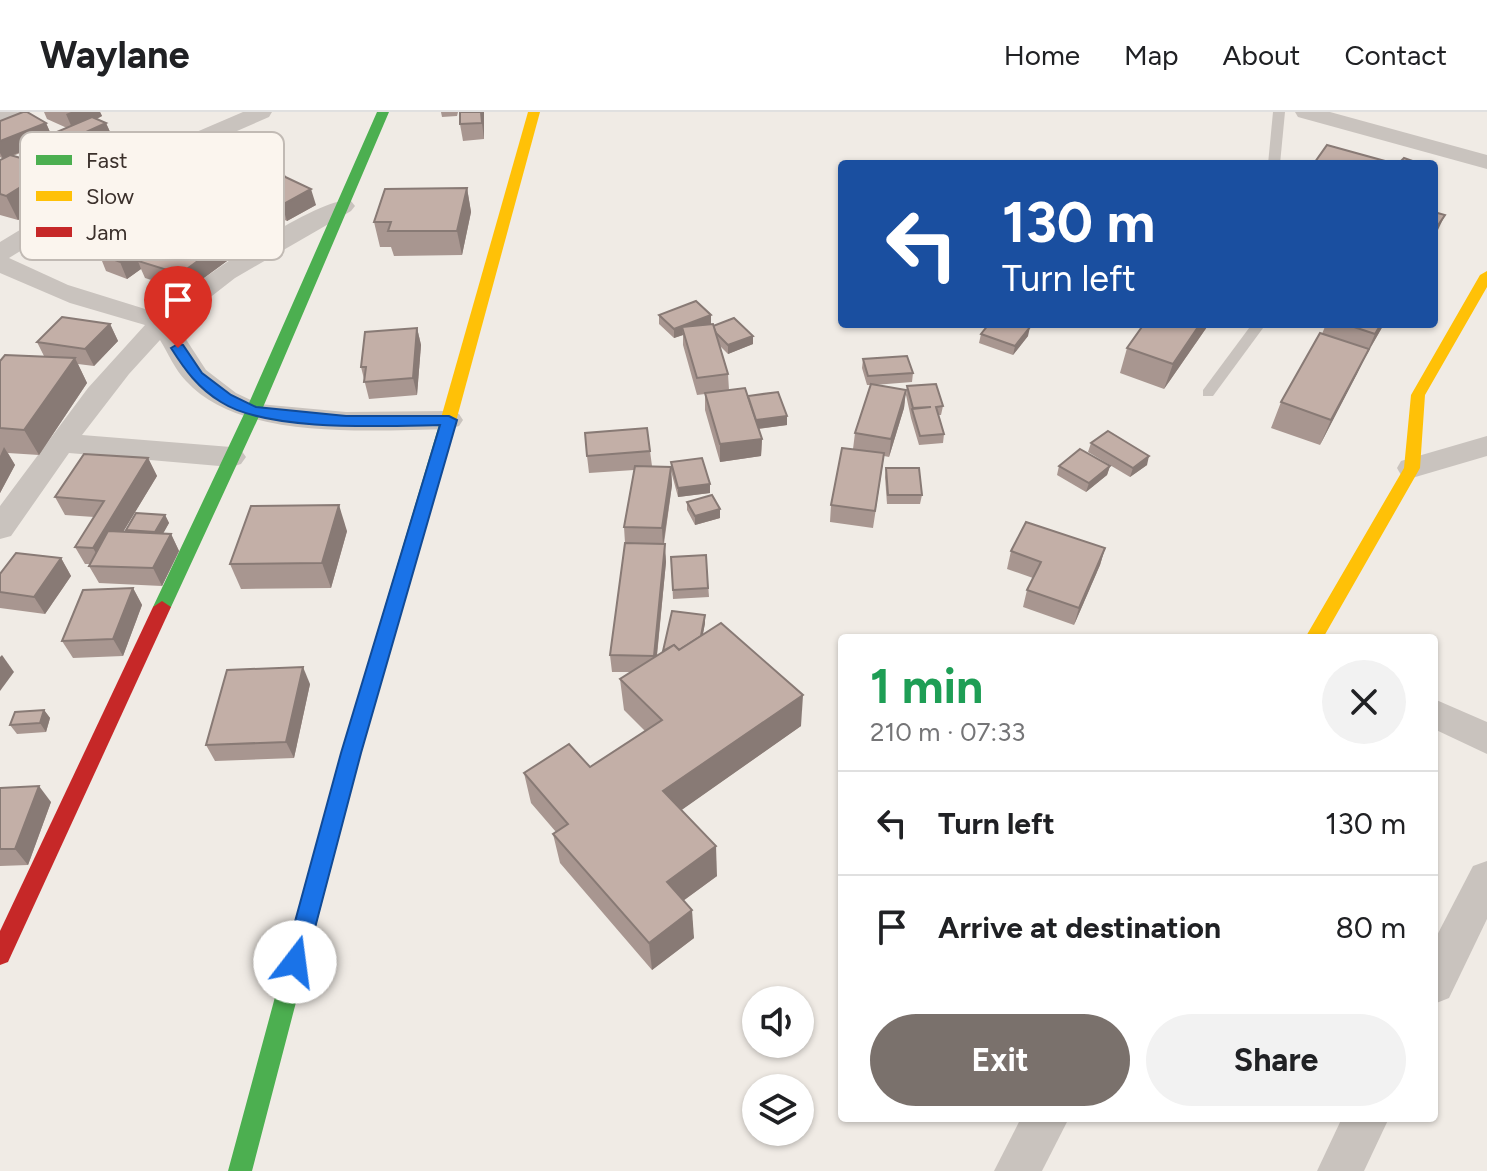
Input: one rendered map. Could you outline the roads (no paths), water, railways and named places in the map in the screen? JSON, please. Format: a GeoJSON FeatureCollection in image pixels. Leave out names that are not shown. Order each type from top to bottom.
{"type":"FeatureCollection","features":[{"type":"Feature","properties":{"kind":"street"},"geometry":{"type":"LineString","coordinates":[[0,118],[14,112]]}},
{"type":"Feature","properties":{"kind":"street"},"geometry":{"type":"LineString","coordinates":[[215,132],[261,112]]}},
{"type":"Feature","properties":{"kind":"street"},"geometry":{"type":"LineString","coordinates":[[0,955],[253,412],[383,112]]}},
{"type":"Feature","properties":{"kind":"street"},"geometry":{"type":"LineString","coordinates":[[240,1171],[351,753],[449,420],[534,112]]}},
{"type":"Feature","properties":{"kind":"street"},"geometry":{"type":"LineString","coordinates":[[1306,112],[1487,162]]}},
{"type":"Feature","properties":{"kind":"street"},"geometry":{"type":"LineString","coordinates":[[284,240],[343,206]]}},
{"type":"Feature","properties":{"kind":"street"},"geometry":{"type":"LineString","coordinates":[[3,249],[39,284],[79,300],[162,322],[196,376],[226,399],[253,412],[346,421],[449,420]]}},
{"type":"Feature","properties":{"kind":"street"},"geometry":{"type":"LineString","coordinates":[[0,528],[125,362],[162,322],[220,277],[249,260]]}},
{"type":"Feature","properties":{"kind":"street"},"geometry":{"type":"LineString","coordinates":[[1316,634],[1412,468],[1418,395],[1487,275]]}},
{"type":"Feature","properties":{"kind":"street"},"geometry":{"type":"LineString","coordinates":[[64,443],[231,457]]}},
{"type":"Feature","properties":{"kind":"street"},"geometry":{"type":"LineString","coordinates":[[1412,468],[1487,446]]}},
{"type":"Feature","properties":{"kind":"street"},"geometry":{"type":"LineString","coordinates":[[1438,715],[1487,739]]}},
{"type":"Feature","properties":{"kind":"street"},"geometry":{"type":"LineString","coordinates":[[1438,976],[1487,878]]}},
{"type":"Feature","properties":{"kind":"street"},"geometry":{"type":"LineString","coordinates":[[1017,1171],[1044,1122]]}},
{"type":"Feature","properties":{"kind":"street"},"geometry":{"type":"LineString","coordinates":[[1347,1168],[1364,1122]]}},
{"type":"Feature","properties":{"kind":"lane"},"geometry":{"type":"LineString","coordinates":[[1274,160],[1279,112]]}},
{"type":"Feature","properties":{"kind":"lane"},"geometry":{"type":"LineString","coordinates":[[1208,393],[1256,328]]}}]}
